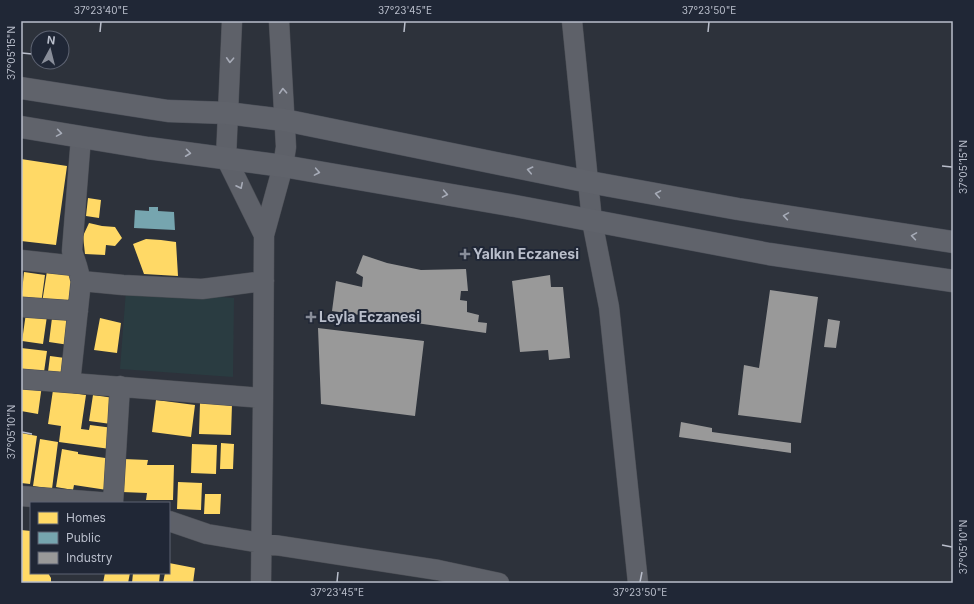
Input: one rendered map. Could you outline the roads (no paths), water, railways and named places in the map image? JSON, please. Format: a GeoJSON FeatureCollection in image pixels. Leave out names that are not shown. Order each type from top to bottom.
{"type":"FeatureCollection","features":[{"type":"Feature","properties":{"kind":"main road"},"geometry":{"type":"LineString","coordinates":[[21,88],[168,111],[227,112],[284,120],[589,182],[738,209],[953,242]]}},
{"type":"Feature","properties":{"kind":"main road"},"geometry":{"type":"LineString","coordinates":[[21,127],[148,148],[283,166],[515,206],[769,254],[953,281]]}},
{"type":"Feature","properties":{"kind":"street"},"geometry":{"type":"LineString","coordinates":[[232,21],[226,158],[264,235]]}},
{"type":"Feature","properties":{"kind":"street"},"geometry":{"type":"LineString","coordinates":[[261,583],[264,235],[283,166],[286,146],[279,21]]}},
{"type":"Feature","properties":{"kind":"street"},"geometry":{"type":"LineString","coordinates":[[572,21],[592,221],[608,307],[638,583]]}},
{"type":"Feature","properties":{"kind":"street"},"geometry":{"type":"LineString","coordinates":[[70,383],[78,311],[79,274],[72,251],[81,137]]}},
{"type":"Feature","properties":{"kind":"street"},"geometry":{"type":"LineString","coordinates":[[21,260],[123,285],[202,289],[264,281]]}},
{"type":"Feature","properties":{"kind":"street"},"geometry":{"type":"LineString","coordinates":[[21,307],[78,311]]}},
{"type":"Feature","properties":{"kind":"street"},"geometry":{"type":"LineString","coordinates":[[21,379],[263,398]]}},
{"type":"Feature","properties":{"kind":"street"},"geometry":{"type":"LineString","coordinates":[[113,502],[120,386]]}},
{"type":"Feature","properties":{"kind":"street"},"geometry":{"type":"LineString","coordinates":[[21,496],[100,502]]}},
{"type":"Feature","properties":{"kind":"street"},"geometry":{"type":"LineString","coordinates":[[170,521],[207,534],[262,544],[438,570],[499,583]]}},
{"type":"Feature","properties":{"kind":"place","name":"Yalkın Eczanesi"},"geometry":{"type":"Point","coordinates":[465,254]}},
{"type":"Feature","properties":{"kind":"place","name":"Leyla Eczanesi"},"geometry":{"type":"Point","coordinates":[311,317]}}]}
